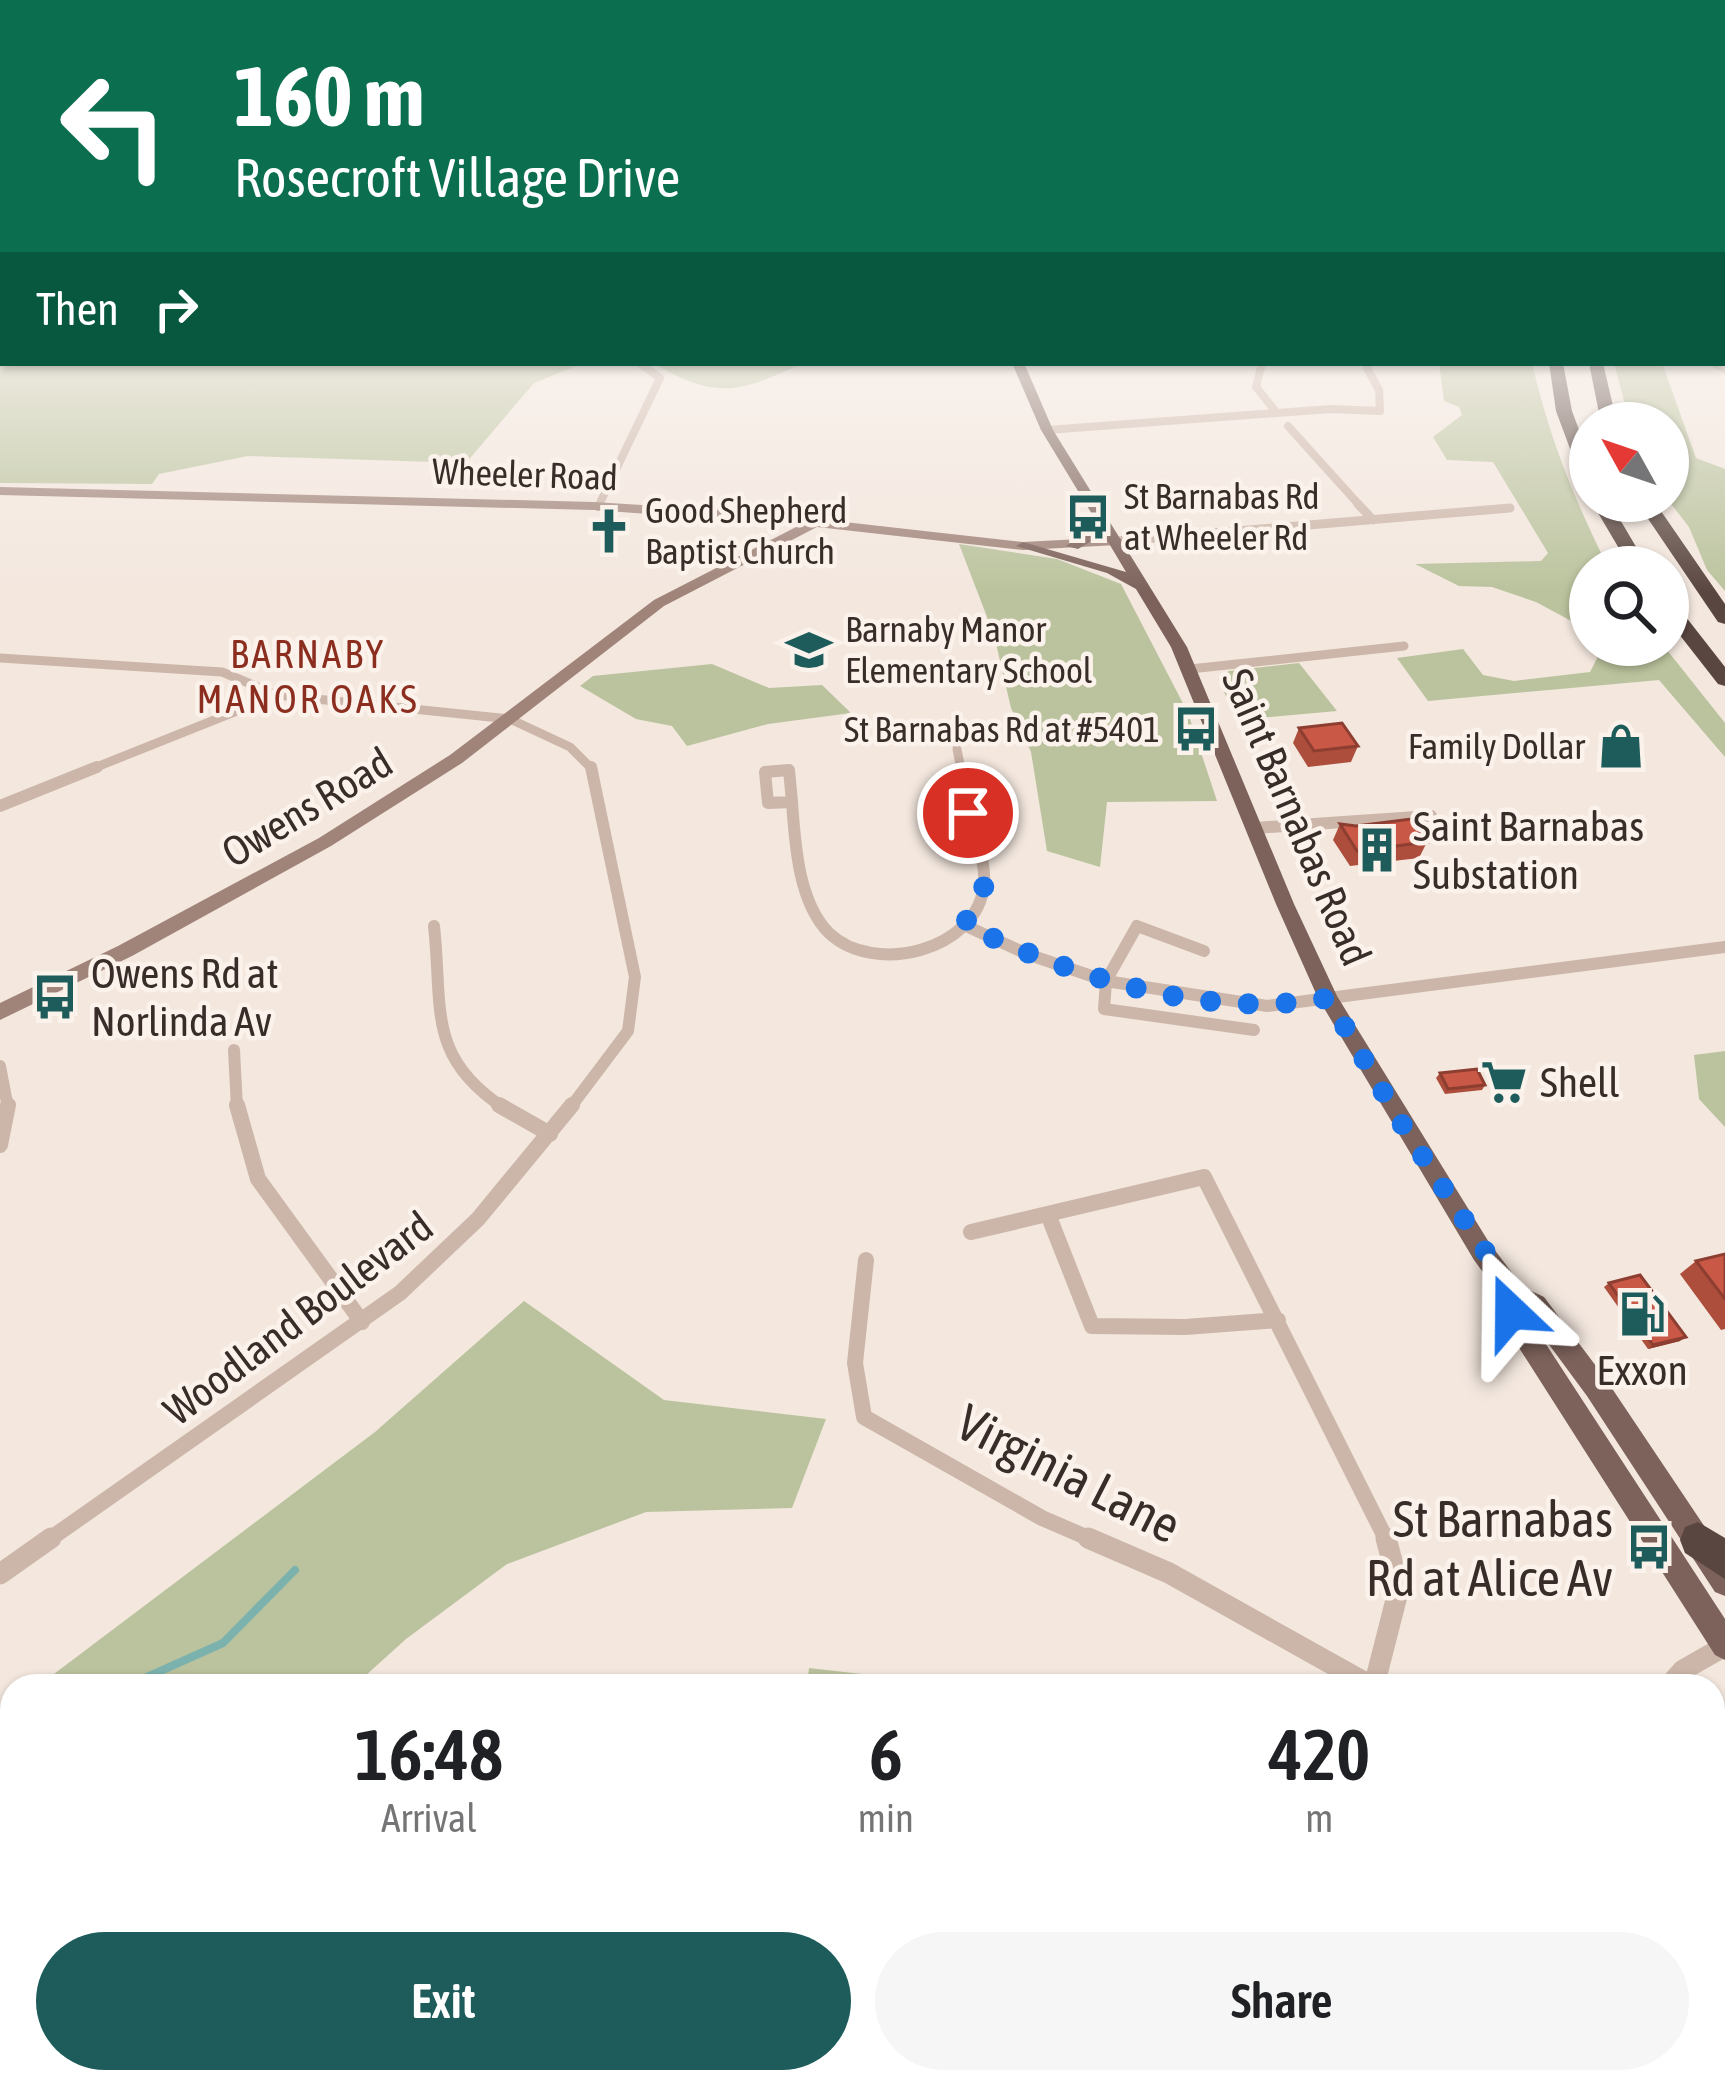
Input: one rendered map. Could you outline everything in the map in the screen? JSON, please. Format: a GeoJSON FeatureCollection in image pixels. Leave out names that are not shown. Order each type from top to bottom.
{"type":"FeatureCollection","features":[{"type":"Feature","properties":{"kind":"highway"},"geometry":{"type":"LineString","coordinates":[[1659,522],[1725,617]]}},
{"type":"Feature","properties":{"kind":"highway"},"geometry":{"type":"LineString","coordinates":[[1689,635],[1725,680]]}},
{"type":"Feature","properties":{"kind":"main road","name":"Saint Barnabas Road"},"geometry":{"type":"LineString","coordinates":[[1033,397],[1047,430],[1118,541],[1190,669],[1328,998],[1406,1131],[1514,1295],[1535,1306],[1589,1377],[1712,1550],[1725,1582]]}},
{"type":"Feature","properties":{"kind":"main road","name":"Wheeler Road"},"geometry":{"type":"LineString","coordinates":[[2,493],[598,506],[816,522],[1023,546],[1118,541]]}},
{"type":"Feature","properties":{"kind":"main road"},"geometry":{"type":"LineString","coordinates":[[1073,546],[1090,536],[1103,517]]}},
{"type":"Feature","properties":{"kind":"main road","name":"Owens Road"},"geometry":{"type":"LineString","coordinates":[[0,1012],[326,842],[510,719],[659,603],[816,522]]}},
{"type":"Feature","properties":{"kind":"main road"},"geometry":{"type":"LineString","coordinates":[[1023,546],[1112,570],[1146,588]]}},
{"type":"Feature","properties":{"kind":"main road","name":"Saint Barnabas Road"},"geometry":{"type":"LineString","coordinates":[[1514,1295],[1511,1312],[1725,1646]]}},
{"type":"Feature","properties":{"kind":"street"},"geometry":{"type":"LineString","coordinates":[[598,506],[652,397]]}},
{"type":"Feature","properties":{"kind":"street"},"geometry":{"type":"LineString","coordinates":[[1264,397],[1277,412]]}},
{"type":"Feature","properties":{"kind":"street"},"geometry":{"type":"LineString","coordinates":[[1047,430],[1277,412],[1380,411],[1379,397]]}},
{"type":"Feature","properties":{"kind":"street"},"geometry":{"type":"LineString","coordinates":[[1288,426],[1373,520]]}},
{"type":"Feature","properties":{"kind":"street"},"geometry":{"type":"LineString","coordinates":[[1118,541],[1510,508]]}},
{"type":"Feature","properties":{"kind":"street"},"geometry":{"type":"LineString","coordinates":[[1190,669],[1404,646]]}},
{"type":"Feature","properties":{"kind":"street","name":"Woodland Boulevard"},"geometry":{"type":"LineString","coordinates":[[0,658],[222,672],[277,695],[510,719],[579,753],[596,774],[635,977],[628,1031],[550,1134],[448,1249],[362,1322],[0,1574]]}},
{"type":"Feature","properties":{"kind":"street"},"geometry":{"type":"LineString","coordinates":[[0,806],[277,695]]}},
{"type":"Feature","properties":{"kind":"street"},"geometry":{"type":"LineString","coordinates":[[792,802],[767,803],[765,772],[789,770],[807,887],[814,911],[834,938],[870,952],[912,950],[944,941],[964,925],[984,888],[957,749]]}},
{"type":"Feature","properties":{"kind":"street"},"geometry":{"type":"LineString","coordinates":[[1255,829],[1431,816]]}},
{"type":"Feature","properties":{"kind":"street"},"geometry":{"type":"LineString","coordinates":[[964,925],[1027,954],[1106,981],[1243,1004],[1301,1003],[1725,947]]}},
{"type":"Feature","properties":{"kind":"street"},"geometry":{"type":"LineString","coordinates":[[434,926],[451,1058],[496,1102],[550,1134]]}},
{"type":"Feature","properties":{"kind":"street"},"geometry":{"type":"LineString","coordinates":[[1204,951],[1137,926],[1106,981],[1104,1009],[1254,1030]]}},
{"type":"Feature","properties":{"kind":"street"},"geometry":{"type":"LineString","coordinates":[[234,1050],[237,1114],[258,1179],[362,1322]]}},
{"type":"Feature","properties":{"kind":"street"},"geometry":{"type":"LineString","coordinates":[[0,1066],[9,1102],[0,1145]]}},
{"type":"Feature","properties":{"kind":"street"},"geometry":{"type":"LineString","coordinates":[[970,1232],[1204,1177],[1388,1542],[1399,1588],[1375,1674]]}},
{"type":"Feature","properties":{"kind":"street"},"geometry":{"type":"LineString","coordinates":[[1049,1217],[1092,1326],[1185,1327],[1278,1320]]}},
{"type":"Feature","properties":{"kind":"street","name":"Virginia Lane"},"geometry":{"type":"LineString","coordinates":[[866,1260],[857,1392],[864,1417],[1042,1518],[1168,1573],[1350,1674]]}},
{"type":"Feature","properties":{"kind":"street"},"geometry":{"type":"LineString","coordinates":[[1680,1674],[1725,1646]]}},
{"type":"Feature","properties":{"kind":"green space"},"geometry":{"type":"Polygon","coordinates":[[[0,397],[522,397],[466,463],[248,456],[159,474],[152,484],[0,483],[0,397]]]}},
{"type":"Feature","properties":{"kind":"green space"},"geometry":{"type":"Polygon","coordinates":[[[1443,397],[1541,397],[1569,480],[1569,522],[1586,522],[1598,546],[1569,546],[1569,620],[1492,587],[1459,586],[1415,564],[1541,561],[1548,553],[1493,462],[1447,460],[1433,437],[1462,415],[1443,397]]]}},
{"type":"Feature","properties":{"kind":"green space"},"geometry":{"type":"Polygon","coordinates":[[[1623,397],[1674,397],[1676,402],[1624,402],[1623,397]]]}},
{"type":"Feature","properties":{"kind":"green space"},"geometry":{"type":"Polygon","coordinates":[[[1689,438],[1696,458],[1725,469],[1725,591],[1707,570],[1685,522],[1689,522],[1689,438]]]}},
{"type":"Feature","properties":{"kind":"green space"},"geometry":{"type":"Polygon","coordinates":[[[959,544],[1057,559],[1121,584],[1188,713],[1217,801],[1107,802],[1100,867],[1047,851],[1031,752],[1011,708],[994,635],[959,544]]]}},
{"type":"Feature","properties":{"kind":"green space"},"geometry":{"type":"Polygon","coordinates":[[[1463,649],[1483,675],[1514,681],[1590,672],[1593,666],[1680,666],[1725,723],[1725,757],[1659,680],[1428,701],[1397,658],[1463,649]]]}},
{"type":"Feature","properties":{"kind":"green space"},"geometry":{"type":"Polygon","coordinates":[[[1299,663],[1337,711],[1237,720],[1218,679],[1229,671],[1299,663]]]}},
{"type":"Feature","properties":{"kind":"green space"},"geometry":{"type":"Polygon","coordinates":[[[712,664],[769,688],[822,685],[851,713],[768,724],[687,746],[672,726],[636,719],[580,686],[593,676],[712,664]]]}},
{"type":"Feature","properties":{"kind":"green space"},"geometry":{"type":"Polygon","coordinates":[[[1725,1051],[1725,1127],[1699,1099],[1694,1055],[1725,1051]]]}},
{"type":"Feature","properties":{"kind":"green space"},"geometry":{"type":"Polygon","coordinates":[[[524,1301],[664,1400],[826,1419],[792,1508],[646,1512],[507,1564],[367,1674],[54,1674],[375,1432],[524,1301]]]}},
{"type":"Feature","properties":{"kind":"green space"},"geometry":{"type":"Polygon","coordinates":[[[809,1668],[862,1674],[808,1674],[809,1668]]]}},
{"type":"Feature","properties":{"kind":"building"},"geometry":{"type":"Polygon","coordinates":[[[1342,723],[1358,746],[1314,751],[1299,728],[1342,723]]]}},
{"type":"Feature","properties":{"kind":"building"},"geometry":{"type":"Polygon","coordinates":[[[1411,819],[1427,842],[1357,851],[1340,824],[1356,826],[1411,819]]]}},
{"type":"Feature","properties":{"kind":"building","name":"Shell"},"geometry":{"type":"Polygon","coordinates":[[[1477,1069],[1485,1085],[1448,1089],[1440,1073],[1477,1069]]]}},
{"type":"Feature","properties":{"kind":"building"},"geometry":{"type":"Polygon","coordinates":[[[1725,1254],[1725,1299],[1696,1261],[1725,1254]]]}},
{"type":"Feature","properties":{"kind":"building","name":"Exxon"},"geometry":{"type":"Polygon","coordinates":[[[1640,1275],[1686,1337],[1653,1345],[1609,1283],[1640,1275]]]}},
{"type":"Feature","properties":{"kind":"waterway"},"geometry":{"type":"LineString","coordinates":[[154,1674],[223,1643],[295,1570]]}},
{"type":"Feature","properties":{"kind":"place","name":"St Barnabas Rd at Wheeler Rd"},"geometry":{"type":"Point","coordinates":[1088,517]}},
{"type":"Feature","properties":{"kind":"place","name":"Good Shepherd Baptist Church"},"geometry":{"type":"Point","coordinates":[609,531]}},
{"type":"Feature","properties":{"kind":"place","name":"Barnaby Manor Elementary School"},"geometry":{"type":"Point","coordinates":[809,650]}},
{"type":"Feature","properties":{"kind":"place","name":"St Barnabas Rd at #5401"},"geometry":{"type":"Point","coordinates":[1196,729]}},
{"type":"Feature","properties":{"kind":"place","name":"Family Dollar"},"geometry":{"type":"Point","coordinates":[1621,746]}},
{"type":"Feature","properties":{"kind":"place","name":"Saint Barnabas Substation"},"geometry":{"type":"Point","coordinates":[1377,850]}},
{"type":"Feature","properties":{"kind":"place","name":"Owens Rd at Norlinda Av"},"geometry":{"type":"Point","coordinates":[55,997]}},
{"type":"Feature","properties":{"kind":"place","name":"Shell"},"geometry":{"type":"Point","coordinates":[1504,1082]}},
{"type":"Feature","properties":{"kind":"place","name":"Exxon"},"geometry":{"type":"Point","coordinates":[1642,1314]}},
{"type":"Feature","properties":{"kind":"place","name":"St Barnabas Rd at Alice Av"},"geometry":{"type":"Point","coordinates":[1649,1547]}},
{"type":"Feature","properties":{"kind":"district","name":"BARNABY MANOR OAKS"},"geometry":{"type":"Point","coordinates":[308,676]}},
{"type":"Feature","properties":{"kind":"route"},"geometry":{"type":"LineString","coordinates":[[968,813],[984,888],[964,925],[1072,971],[1124,985],[1268,1006],[1328,998],[1406,1131],[1514,1295],[1511,1312]]}}]}
